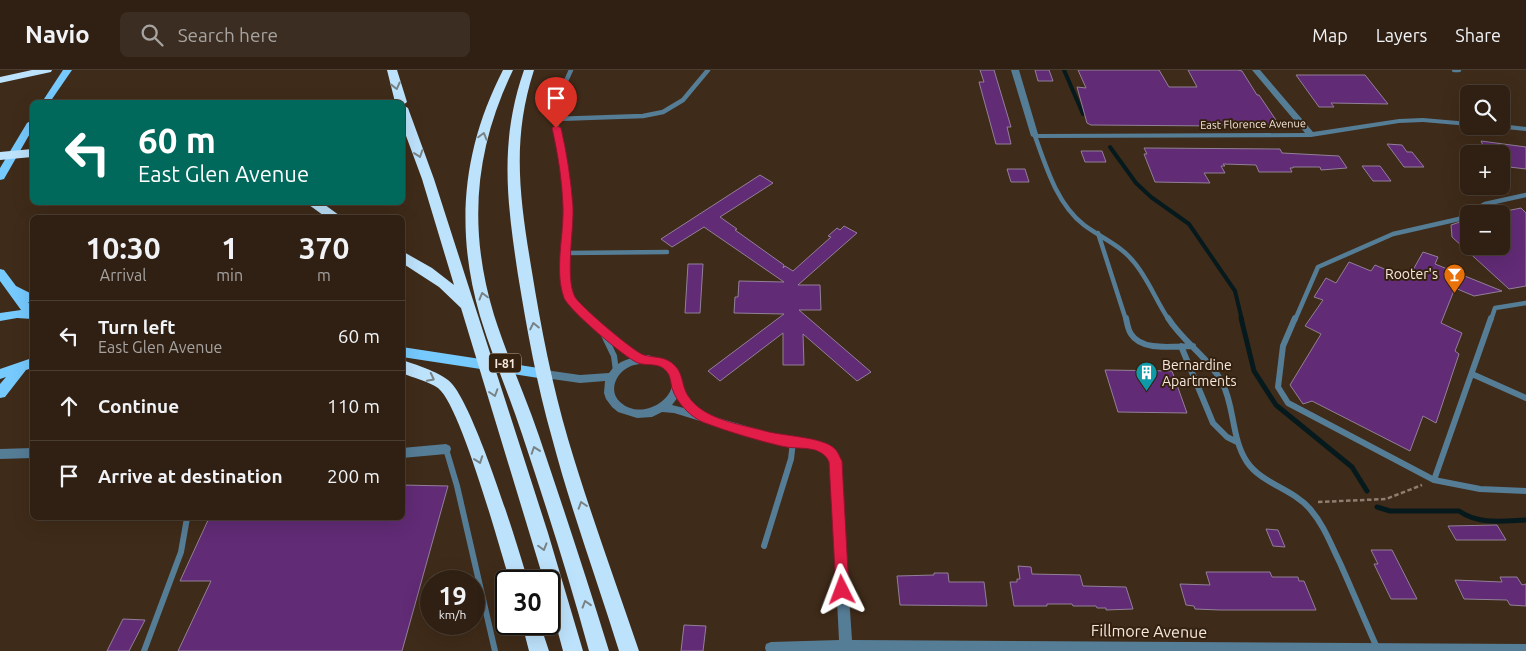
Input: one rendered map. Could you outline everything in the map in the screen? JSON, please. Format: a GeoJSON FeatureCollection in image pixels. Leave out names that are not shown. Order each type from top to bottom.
{"type":"FeatureCollection","features":[{"type":"Feature","properties":{"kind":"highway"},"geometry":{"type":"LineString","coordinates":[[0,80],[47,70]]}},
{"type":"Feature","properties":{"kind":"highway"},"geometry":{"type":"LineString","coordinates":[[392,70],[400,100]]}},
{"type":"Feature","properties":{"kind":"highway","name":"I-81"},"geometry":{"type":"LineString","coordinates":[[508,70],[492,104],[478,151],[473,180],[472,214],[477,275],[493,331],[548,488],[600,651]]}},
{"type":"Feature","properties":{"kind":"highway"},"geometry":{"type":"LineString","coordinates":[[529,70],[518,106],[515,125],[515,187],[526,286],[560,440],[629,651]]}},
{"type":"Feature","properties":{"kind":"highway","name":"I-81"},"geometry":{"type":"LineString","coordinates":[[405,116],[428,179],[539,533],[573,651]]}},
{"type":"Feature","properties":{"kind":"highway"},"geometry":{"type":"LineString","coordinates":[[0,156],[30,153]]}},
{"type":"Feature","properties":{"kind":"highway"},"geometry":{"type":"LineString","coordinates":[[316,205],[332,215]]}},
{"type":"Feature","properties":{"kind":"highway"},"geometry":{"type":"LineString","coordinates":[[405,258],[432,274],[457,295],[468,310]]}},
{"type":"Feature","properties":{"kind":"highway"},"geometry":{"type":"LineString","coordinates":[[405,367],[444,384],[455,398],[480,461],[515,570]]}},
{"type":"Feature","properties":{"kind":"highway"},"geometry":{"type":"LineString","coordinates":[[534,635],[539,651]]}},
{"type":"Feature","properties":{"kind":"main road"},"geometry":{"type":"LineString","coordinates":[[47,100],[65,73]]}},
{"type":"Feature","properties":{"kind":"main road"},"geometry":{"type":"LineString","coordinates":[[1,175],[30,126]]}},
{"type":"Feature","properties":{"kind":"main road"},"geometry":{"type":"LineString","coordinates":[[0,274],[30,313]]}},
{"type":"Feature","properties":{"kind":"main road"},"geometry":{"type":"LineString","coordinates":[[9,288],[30,297]]}},
{"type":"Feature","properties":{"kind":"main road"},"geometry":{"type":"LineString","coordinates":[[0,317],[17,314],[30,315]]}},
{"type":"Feature","properties":{"kind":"main road"},"geometry":{"type":"LineString","coordinates":[[405,353],[545,374]]}},
{"type":"Feature","properties":{"kind":"main road"},"geometry":{"type":"LineString","coordinates":[[0,374],[27,365]]}},
{"type":"Feature","properties":{"kind":"main road"},"geometry":{"type":"LineString","coordinates":[[0,393],[27,365]]}},
{"type":"Feature","properties":{"kind":"street"},"geometry":{"type":"LineString","coordinates":[[1015,70],[1035,136]]}},
{"type":"Feature","properties":{"kind":"street"},"geometry":{"type":"LineString","coordinates":[[1256,70],[1311,135]]}},
{"type":"Feature","properties":{"kind":"street","name":"East Florence Avenue"},"geometry":{"type":"LineString","coordinates":[[1035,136],[1311,135],[1398,121],[1423,120],[1460,123]]}},
{"type":"Feature","properties":{"kind":"street"},"geometry":{"type":"LineString","coordinates":[[1510,128],[1526,129]]}},
{"type":"Feature","properties":{"kind":"street"},"geometry":{"type":"LineString","coordinates":[[678,388],[674,396],[662,408],[649,414],[626,412],[616,406],[610,398],[609,392],[614,374],[625,364],[641,360],[658,361],[674,371],[678,388],[689,406],[706,419]]}},
{"type":"Feature","properties":{"kind":"street"},"geometry":{"type":"LineString","coordinates":[[545,374],[580,379],[609,392]]}},
{"type":"Feature","properties":{"kind":"street"},"geometry":{"type":"LineString","coordinates":[[580,379],[614,374]]}},
{"type":"Feature","properties":{"kind":"street"},"geometry":{"type":"LineString","coordinates":[[662,408],[674,409],[782,441],[815,445],[830,452],[835,461],[846,646]]}},
{"type":"Feature","properties":{"kind":"street"},"geometry":{"type":"LineString","coordinates":[[405,453],[446,449]]}},
{"type":"Feature","properties":{"kind":"street"},"geometry":{"type":"LineString","coordinates":[[0,454],[30,453]]}},
{"type":"Feature","properties":{"kind":"street","name":"Fillmore Avenue"},"geometry":{"type":"LineString","coordinates":[[771,648],[846,646],[1053,649],[1526,650]]}},
{"type":"Feature","properties":{"kind":"lane"},"geometry":{"type":"LineString","coordinates":[[571,70],[564,84],[555,118],[563,159],[568,207],[566,277],[570,298],[592,322],[621,344],[629,353],[641,360]]}},
{"type":"Feature","properties":{"kind":"lane"},"geometry":{"type":"LineString","coordinates":[[555,118],[647,116],[664,112],[684,99],[697,86],[708,70]]}},
{"type":"Feature","properties":{"kind":"lane"},"geometry":{"type":"LineString","coordinates":[[1454,70],[1459,70]]}},
{"type":"Feature","properties":{"kind":"lane"},"geometry":{"type":"LineString","coordinates":[[1035,136],[1061,198],[1069,210],[1083,224],[1125,252],[1138,268],[1177,331],[1207,360],[1222,382],[1229,399],[1237,442],[1247,462],[1260,477],[1304,503],[1310,509],[1325,532],[1378,650]]}},
{"type":"Feature","properties":{"kind":"lane"},"geometry":{"type":"LineString","coordinates":[[1526,195],[1485,204],[1459,219],[1394,234],[1318,267],[1283,346],[1278,387],[1288,403],[1434,480],[1456,486],[1489,491],[1526,491]]}},
{"type":"Feature","properties":{"kind":"lane"},"geometry":{"type":"LineString","coordinates":[[1098,234],[1131,334],[1137,341],[1146,345],[1193,346]]}},
{"type":"Feature","properties":{"kind":"lane"},"geometry":{"type":"LineString","coordinates":[[567,252],[667,252]]}},
{"type":"Feature","properties":{"kind":"lane"},"geometry":{"type":"LineString","coordinates":[[1434,480],[1495,308],[1526,303]]}},
{"type":"Feature","properties":{"kind":"lane"},"geometry":{"type":"LineString","coordinates":[[599,327],[614,356],[614,374]]}},
{"type":"Feature","properties":{"kind":"lane"},"geometry":{"type":"LineString","coordinates":[[1181,346],[1213,423],[1227,437],[1237,442]]}},
{"type":"Feature","properties":{"kind":"lane"},"geometry":{"type":"LineString","coordinates":[[1472,374],[1526,398]]}},
{"type":"Feature","properties":{"kind":"lane"},"geometry":{"type":"LineString","coordinates":[[764,546],[791,459],[793,442]]}},
{"type":"Feature","properties":{"kind":"lane"},"geometry":{"type":"LineString","coordinates":[[446,449],[495,651]]}},
{"type":"Feature","properties":{"kind":"lane"},"geometry":{"type":"LineString","coordinates":[[144,651],[181,552],[187,520]]}},
{"type":"Feature","properties":{"kind":"path"},"geometry":{"type":"LineString","coordinates":[[1304,503],[1386,499],[1434,480]]}},
{"type":"Feature","properties":{"kind":"building"},"geometry":{"type":"Polygon","coordinates":[[[980,70],[994,70],[1011,127],[1007,127],[1011,144],[996,144],[979,82],[984,82],[980,70]]]}},
{"type":"Feature","properties":{"kind":"building"},"geometry":{"type":"Polygon","coordinates":[[[1035,70],[1049,70],[1053,81],[1038,81],[1035,70]]]}},
{"type":"Feature","properties":{"kind":"building"},"geometry":{"type":"Polygon","coordinates":[[[1078,70],[1159,70],[1169,87],[1197,87],[1188,70],[1242,71],[1280,126],[1259,126],[1253,124],[1219,126],[1091,125],[1087,123],[1077,87],[1086,88],[1078,70]]]}},
{"type":"Feature","properties":{"kind":"building"},"geometry":{"type":"Polygon","coordinates":[[[1296,75],[1365,75],[1388,104],[1331,103],[1334,107],[1319,107],[1296,75]]]}},
{"type":"Feature","properties":{"kind":"building"},"geometry":{"type":"Polygon","coordinates":[[[1481,141],[1526,147],[1526,169],[1510,167],[1510,145],[1483,145],[1481,141]]]}},
{"type":"Feature","properties":{"kind":"building"},"geometry":{"type":"Polygon","coordinates":[[[1387,144],[1402,145],[1407,152],[1412,152],[1424,167],[1404,167],[1387,144]]]}},
{"type":"Feature","properties":{"kind":"building"},"geometry":{"type":"Polygon","coordinates":[[[1144,148],[1280,149],[1282,153],[1339,156],[1347,168],[1321,170],[1320,167],[1293,167],[1290,168],[1292,172],[1259,172],[1256,165],[1223,164],[1225,166],[1221,166],[1225,173],[1204,173],[1210,183],[1155,182],[1144,154],[1147,154],[1144,148]]]}},
{"type":"Feature","properties":{"kind":"building"},"geometry":{"type":"Polygon","coordinates":[[[1081,151],[1102,151],[1106,162],[1085,162],[1081,151]]]}},
{"type":"Feature","properties":{"kind":"building"},"geometry":{"type":"Polygon","coordinates":[[[1362,166],[1380,166],[1391,181],[1373,181],[1362,166]]]}},
{"type":"Feature","properties":{"kind":"building"},"geometry":{"type":"Polygon","coordinates":[[[1007,169],[1025,169],[1029,182],[1011,182],[1007,169]]]}},
{"type":"Feature","properties":{"kind":"building"},"geometry":{"type":"Polygon","coordinates":[[[760,175],[773,183],[720,217],[784,265],[783,268],[785,266],[793,271],[831,237],[828,236],[837,228],[840,230],[844,226],[857,233],[798,285],[820,285],[821,310],[799,310],[871,372],[857,381],[803,334],[804,365],[783,365],[783,333],[720,381],[708,371],[784,314],[734,313],[739,281],[784,282],[704,227],[672,247],[661,239],[760,175]]]}},
{"type":"Feature","properties":{"kind":"building"},"geometry":{"type":"Polygon","coordinates":[[[1521,208],[1526,213],[1526,286],[1509,289],[1472,255],[1510,255],[1510,210],[1521,208]]]}},
{"type":"Feature","properties":{"kind":"building"},"geometry":{"type":"Polygon","coordinates":[[[1460,222],[1460,244],[1452,237],[1451,225],[1460,222]]]}},
{"type":"Feature","properties":{"kind":"building"},"geometry":{"type":"Polygon","coordinates":[[[1423,252],[1438,257],[1435,264],[1502,291],[1474,296],[1455,288],[1441,323],[1462,333],[1455,351],[1459,354],[1436,423],[1423,416],[1410,451],[1312,401],[1303,404],[1290,385],[1321,334],[1305,326],[1323,300],[1314,297],[1326,278],[1336,283],[1349,262],[1371,271],[1375,265],[1408,279],[1423,252]]]}},
{"type":"Feature","properties":{"kind":"building"},"geometry":{"type":"Polygon","coordinates":[[[688,264],[703,264],[700,313],[685,313],[688,264]]]}},
{"type":"Feature","properties":{"kind":"building","name":"Bernardine Apartments"},"geometry":{"type":"Polygon","coordinates":[[[1105,370],[1172,371],[1187,413],[1118,412],[1105,370]]]}},
{"type":"Feature","properties":{"kind":"building"},"geometry":{"type":"Polygon","coordinates":[[[405,485],[448,486],[425,570],[420,570],[420,586],[402,651],[178,651],[211,581],[180,581],[208,520],[405,520],[405,485]]]}},
{"type":"Feature","properties":{"kind":"building"},"geometry":{"type":"Polygon","coordinates":[[[1497,525],[1506,540],[1456,540],[1448,526],[1497,525]]]}},
{"type":"Feature","properties":{"kind":"building"},"geometry":{"type":"Polygon","coordinates":[[[1266,529],[1278,530],[1285,547],[1273,546],[1266,529]]]}},
{"type":"Feature","properties":{"kind":"building"},"geometry":{"type":"Polygon","coordinates":[[[1371,550],[1392,550],[1417,599],[1391,599],[1374,564],[1378,564],[1371,550]]]}},
{"type":"Feature","properties":{"kind":"building"},"geometry":{"type":"Polygon","coordinates":[[[1018,566],[1031,567],[1032,574],[1080,575],[1083,586],[1126,587],[1133,609],[1106,610],[1106,608],[1097,608],[1096,606],[1073,606],[1072,604],[1014,606],[1010,582],[1017,582],[1017,579],[1020,579],[1018,566]]]}},
{"type":"Feature","properties":{"kind":"building"},"geometry":{"type":"Polygon","coordinates":[[[1206,572],[1270,572],[1272,577],[1298,577],[1299,581],[1304,581],[1316,610],[1220,610],[1195,609],[1194,606],[1186,605],[1180,584],[1210,585],[1206,572]]]}},
{"type":"Feature","properties":{"kind":"building"},"geometry":{"type":"Polygon","coordinates":[[[934,573],[948,573],[949,582],[984,582],[987,606],[900,605],[897,576],[934,575],[934,573]]]}},
{"type":"Feature","properties":{"kind":"building"},"geometry":{"type":"Polygon","coordinates":[[[1500,577],[1517,577],[1522,585],[1526,584],[1526,606],[1510,605],[1507,600],[1464,599],[1455,580],[1502,582],[1500,577]]]}},
{"type":"Feature","properties":{"kind":"building"},"geometry":{"type":"Polygon","coordinates":[[[123,619],[145,620],[129,651],[107,651],[123,619]]]}},
{"type":"Feature","properties":{"kind":"building"},"geometry":{"type":"Polygon","coordinates":[[[684,625],[706,626],[703,651],[681,651],[684,625]]]}},
{"type":"Feature","properties":{"kind":"waterway"},"geometry":{"type":"LineString","coordinates":[[1064,70],[1083,114]]}},
{"type":"Feature","properties":{"kind":"waterway"},"geometry":{"type":"LineString","coordinates":[[1110,147],[1136,183],[1151,197],[1189,224],[1235,291],[1242,320]]}},
{"type":"Feature","properties":{"kind":"waterway"},"geometry":{"type":"LineString","coordinates":[[1241,318],[1254,371],[1276,405],[1352,467],[1367,491]]}},
{"type":"Feature","properties":{"kind":"waterway"},"geometry":{"type":"LineString","coordinates":[[1377,507],[1390,511],[1459,511],[1475,518],[1491,521],[1526,520]]}},
{"type":"Feature","properties":{"kind":"place","name":"Rooter's"},"geometry":{"type":"Point","coordinates":[1454,293]}},
{"type":"Feature","properties":{"kind":"place","name":"Bernardine Apartments"},"geometry":{"type":"Point","coordinates":[1146,392]}},
{"type":"Feature","properties":{"kind":"route"},"geometry":{"type":"LineString","coordinates":[[556,128],[563,159],[568,207],[566,277],[570,298],[592,322],[621,344],[629,353],[641,360],[658,361],[674,371],[678,388],[684,399],[689,406],[706,419],[782,441],[815,445],[830,452],[835,461],[842,590]]}}]}
